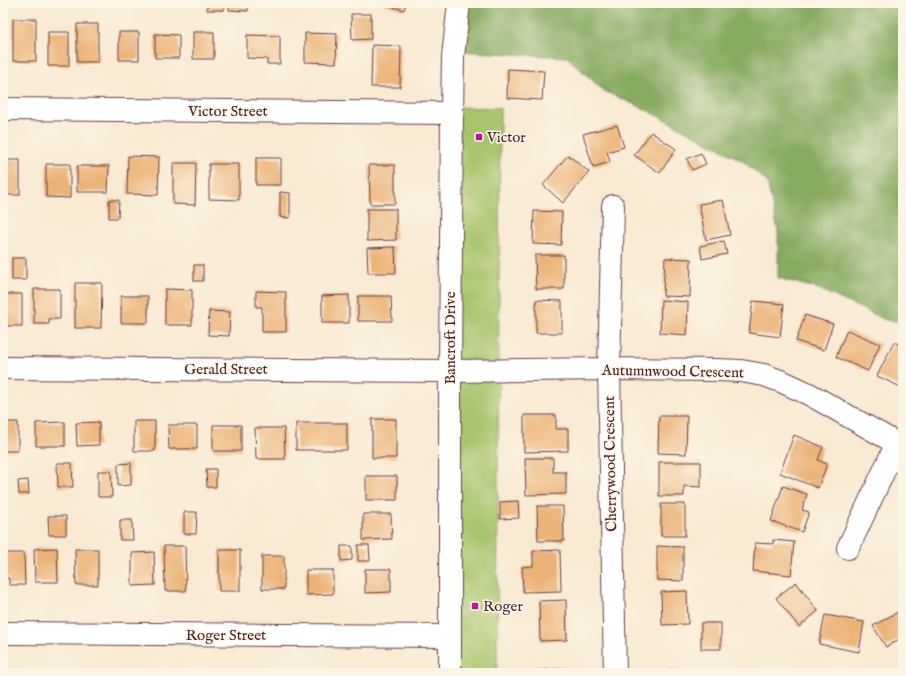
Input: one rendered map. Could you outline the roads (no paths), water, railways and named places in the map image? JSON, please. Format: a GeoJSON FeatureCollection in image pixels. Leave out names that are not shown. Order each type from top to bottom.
{"type":"FeatureCollection","features":[{"type":"Feature","properties":{"kind":"street","name":"Bancroft Drive"},"geometry":{"type":"LineString","coordinates":[[450,673],[452,113],[453,58],[459,3]]}},
{"type":"Feature","properties":{"kind":"street","name":"Victor Street"},"geometry":{"type":"LineString","coordinates":[[3,110],[452,113]]}},
{"type":"Feature","properties":{"kind":"street","name":"Cherrywood Crescent"},"geometry":{"type":"LineString","coordinates":[[613,206],[609,369],[615,673]]}},
{"type":"Feature","properties":{"kind":"street","name":"Gerald Street"},"geometry":{"type":"LineString","coordinates":[[3,368],[450,371]]}},
{"type":"Feature","properties":{"kind":"street","name":"Autumnwood Crescent"},"geometry":{"type":"LineString","coordinates":[[450,371],[609,369],[741,371],[764,375],[809,394],[900,445]]}},
{"type":"Feature","properties":{"kind":"street"},"geometry":{"type":"LineString","coordinates":[[848,548],[900,445]]}},
{"type":"Feature","properties":{"kind":"street","name":"Roger Street"},"geometry":{"type":"LineString","coordinates":[[3,633],[450,636]]}},
{"type":"Feature","properties":{"kind":"place","name":"Victor"},"geometry":{"type":"Point","coordinates":[479,137]}},
{"type":"Feature","properties":{"kind":"place","name":"Roger"},"geometry":{"type":"Point","coordinates":[475,606]}}]}
